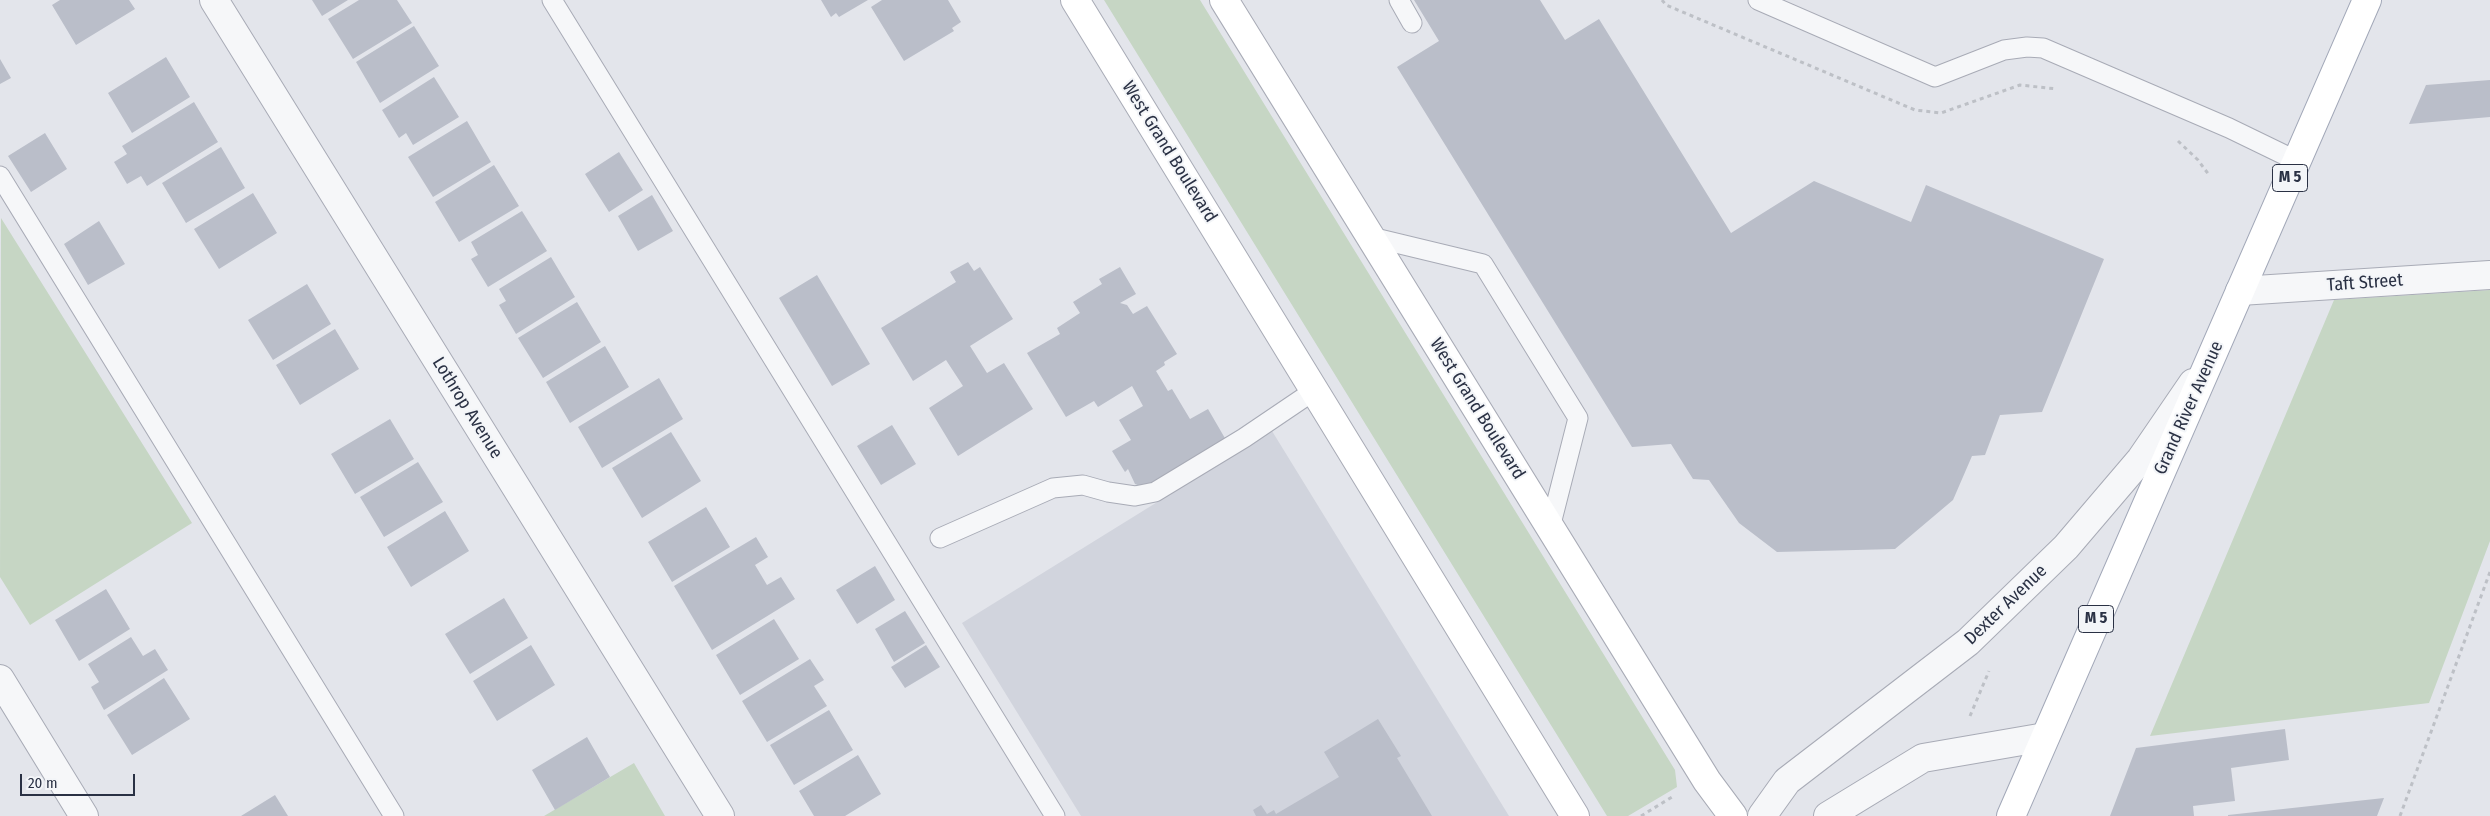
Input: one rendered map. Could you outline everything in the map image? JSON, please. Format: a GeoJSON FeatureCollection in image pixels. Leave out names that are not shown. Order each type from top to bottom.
{"type":"FeatureCollection","features":[{"type":"Feature","properties":{"kind":"main road","name":"West Grand Boulevard"},"geometry":{"type":"LineString","coordinates":[[1075,0],[1576,816]]}},
{"type":"Feature","properties":{"kind":"main road","name":"West Grand Boulevard"},"geometry":{"type":"LineString","coordinates":[[1224,0],[1707,781],[1733,816]]}},
{"type":"Feature","properties":{"kind":"main road","name":"Grand River Avenue"},"geometry":{"type":"LineString","coordinates":[[2011,816],[2367,0]]}},
{"type":"Feature","properties":{"kind":"street","name":"Lothrop Avenue"},"geometry":{"type":"LineString","coordinates":[[214,0],[720,816]]}},
{"type":"Feature","properties":{"kind":"street","name":"Taft Street"},"geometry":{"type":"LineString","coordinates":[[2240,291],[2490,275]]}},
{"type":"Feature","properties":{"kind":"street","name":"Dexter Avenue"},"geometry":{"type":"LineString","coordinates":[[1762,816],[1787,781],[1968,642],[2066,546],[2141,459],[2212,355]]}},
{"type":"Feature","properties":{"kind":"street"},"geometry":{"type":"LineString","coordinates":[[0,679],[84,816]]}},
{"type":"Feature","properties":{"kind":"street"},"geometry":{"type":"LineString","coordinates":[[1828,816],[1923,758],[2045,737]]}},
{"type":"Feature","properties":{"kind":"lane"},"geometry":{"type":"LineString","coordinates":[[552,0],[1055,816]]}},
{"type":"Feature","properties":{"kind":"lane"},"geometry":{"type":"LineString","coordinates":[[1399,0],[1412,23]]}},
{"type":"Feature","properties":{"kind":"lane"},"geometry":{"type":"LineString","coordinates":[[1758,0],[1935,78],[2004,50],[2026,46],[2043,48],[2229,128],[2297,161]]}},
{"type":"Feature","properties":{"kind":"lane"},"geometry":{"type":"LineString","coordinates":[[0,176],[394,816]]}},
{"type":"Feature","properties":{"kind":"lane"},"geometry":{"type":"LineString","coordinates":[[1371,237],[1484,264],[1578,418],[1550,528]]}},
{"type":"Feature","properties":{"kind":"lane"},"geometry":{"type":"LineString","coordinates":[[940,538],[1053,488],[1083,485],[1108,492],[1135,496],[1155,492],[1244,438],[1315,390]]}},
{"type":"Feature","properties":{"kind":"path"},"geometry":{"type":"LineString","coordinates":[[2400,816],[2490,572]]}},
{"type":"Feature","properties":{"kind":"path"},"geometry":{"type":"LineString","coordinates":[[1968,722],[1990,667]]}},
{"type":"Feature","properties":{"kind":"path"},"geometry":{"type":"LineString","coordinates":[[1641,816],[1672,797]]}},
{"type":"Feature","properties":{"kind":"shaded area"},"geometry":{"type":"Polygon","coordinates":[[[1272,431],[1509,816],[1081,816],[962,623],[1272,431]]]}},
{"type":"Feature","properties":{"kind":"green space"},"geometry":{"type":"Polygon","coordinates":[[[1104,0],[1200,0],[1675,770],[1677,787],[1628,816],[1607,816],[1104,0]]]}},
{"type":"Feature","properties":{"kind":"green space"},"geometry":{"type":"Polygon","coordinates":[[[1,218],[192,523],[30,625],[0,577],[1,218]]]}},
{"type":"Feature","properties":{"kind":"green space"},"geometry":{"type":"Polygon","coordinates":[[[2490,290],[2490,541],[2429,703],[2150,736],[2334,300],[2490,290]]]}},
{"type":"Feature","properties":{"kind":"green space"},"geometry":{"type":"Polygon","coordinates":[[[634,763],[665,816],[544,816],[634,763]]]}},
{"type":"Feature","properties":{"kind":"building"},"geometry":{"type":"Polygon","coordinates":[[[60,0],[129,0],[135,9],[76,45],[52,5],[60,0]]]}},
{"type":"Feature","properties":{"kind":"building"},"geometry":{"type":"Polygon","coordinates":[[[312,0],[348,0],[322,16],[312,0]]]}},
{"type":"Feature","properties":{"kind":"building"},"geometry":{"type":"Polygon","coordinates":[[[359,0],[397,0],[412,23],[353,59],[328,19],[359,0]]]}},
{"type":"Feature","properties":{"kind":"building"},"geometry":{"type":"Polygon","coordinates":[[[821,0],[868,0],[839,17],[836,13],[831,17],[821,0]]]}},
{"type":"Feature","properties":{"kind":"building"},"geometry":{"type":"Polygon","coordinates":[[[882,0],[948,0],[961,22],[952,28],[954,31],[904,61],[871,7],[882,0]]]}},
{"type":"Feature","properties":{"kind":"building"},"geometry":{"type":"Polygon","coordinates":[[[1414,0],[1540,0],[1565,40],[1599,19],[1731,233],[1814,181],[1911,222],[1926,185],[2104,259],[2042,412],[2000,415],[1985,455],[1972,456],[1953,500],[1895,549],[1777,552],[1739,523],[1709,480],[1693,479],[1671,444],[1632,447],[1397,67],[1439,41],[1414,0]]]}},
{"type":"Feature","properties":{"kind":"building"},"geometry":{"type":"Polygon","coordinates":[[[414,26],[439,66],[380,103],[356,62],[414,26]]]}},
{"type":"Feature","properties":{"kind":"building"},"geometry":{"type":"Polygon","coordinates":[[[166,57],[190,97],[132,133],[108,93],[166,57]]]}},
{"type":"Feature","properties":{"kind":"building"},"geometry":{"type":"Polygon","coordinates":[[[0,59],[11,78],[0,84],[0,59]]]}},
{"type":"Feature","properties":{"kind":"building"},"geometry":{"type":"Polygon","coordinates":[[[434,77],[459,117],[413,145],[406,133],[399,138],[382,110],[434,77]]]}},
{"type":"Feature","properties":{"kind":"building"},"geometry":{"type":"Polygon","coordinates":[[[2490,80],[2490,117],[2409,124],[2426,85],[2490,80]]]}},
{"type":"Feature","properties":{"kind":"building"},"geometry":{"type":"Polygon","coordinates":[[[194,102],[218,142],[147,186],[141,176],[127,184],[114,162],[127,154],[122,146],[194,102]]]}},
{"type":"Feature","properties":{"kind":"building"},"geometry":{"type":"Polygon","coordinates":[[[467,121],[491,162],[433,197],[408,157],[467,121]]]}},
{"type":"Feature","properties":{"kind":"building"},"geometry":{"type":"Polygon","coordinates":[[[45,133],[67,169],[31,192],[8,156],[45,133]]]}},
{"type":"Feature","properties":{"kind":"building"},"geometry":{"type":"Polygon","coordinates":[[[221,147],[245,188],[186,223],[162,183],[221,147]]]}},
{"type":"Feature","properties":{"kind":"building"},"geometry":{"type":"Polygon","coordinates":[[[619,152],[643,190],[609,212],[585,174],[619,152]]]}},
{"type":"Feature","properties":{"kind":"building"},"geometry":{"type":"Polygon","coordinates":[[[494,165],[519,206],[459,242],[435,202],[494,165]]]}},
{"type":"Feature","properties":{"kind":"building"},"geometry":{"type":"Polygon","coordinates":[[[253,193],[277,233],[219,269],[194,229],[253,193]]]}},
{"type":"Feature","properties":{"kind":"building"},"geometry":{"type":"Polygon","coordinates":[[[652,195],[673,231],[638,251],[618,216],[652,195]]]}},
{"type":"Feature","properties":{"kind":"building"},"geometry":{"type":"Polygon","coordinates":[[[522,211],[547,251],[488,287],[471,259],[478,255],[471,242],[522,211]]]}},
{"type":"Feature","properties":{"kind":"building"},"geometry":{"type":"Polygon","coordinates":[[[99,221],[125,264],[88,285],[64,244],[99,221]]]}},
{"type":"Feature","properties":{"kind":"building"},"geometry":{"type":"Polygon","coordinates":[[[551,257],[575,297],[516,334],[499,305],[506,301],[499,289],[551,257]]]}},
{"type":"Feature","properties":{"kind":"building"},"geometry":{"type":"Polygon","coordinates":[[[968,262],[974,271],[980,267],[1013,319],[970,346],[987,373],[1004,363],[1033,409],[958,456],[929,408],[963,386],[946,360],[913,381],[881,328],[956,282],[950,272],[968,262]]]}},
{"type":"Feature","properties":{"kind":"building"},"geometry":{"type":"Polygon","coordinates":[[[1120,267],[1136,294],[1120,303],[1127,305],[1133,314],[1147,306],[1177,354],[1164,362],[1165,365],[1156,371],[1168,391],[1172,389],[1190,419],[1208,409],[1226,440],[1145,488],[1135,484],[1128,469],[1125,472],[1112,451],[1131,440],[1119,420],[1143,406],[1132,386],[1098,407],[1094,401],[1066,417],[1027,353],[1060,334],[1057,328],[1080,313],[1073,302],[1102,284],[1099,279],[1120,267]]]}},
{"type":"Feature","properties":{"kind":"building"},"geometry":{"type":"Polygon","coordinates":[[[817,275],[870,364],[832,386],[779,298],[817,275]]]}},
{"type":"Feature","properties":{"kind":"building"},"geometry":{"type":"Polygon","coordinates":[[[307,284],[331,324],[273,360],[248,320],[307,284]]]}},
{"type":"Feature","properties":{"kind":"building"},"geometry":{"type":"Polygon","coordinates":[[[577,302],[601,342],[543,378],[518,338],[577,302]]]}},
{"type":"Feature","properties":{"kind":"building"},"geometry":{"type":"Polygon","coordinates":[[[335,329],[359,369],[300,405],[276,365],[335,329]]]}},
{"type":"Feature","properties":{"kind":"building"},"geometry":{"type":"Polygon","coordinates":[[[605,346],[629,387],[570,423],[546,382],[605,346]]]}},
{"type":"Feature","properties":{"kind":"building"},"geometry":{"type":"Polygon","coordinates":[[[659,378],[683,419],[602,468],[578,427],[659,378]]]}},
{"type":"Feature","properties":{"kind":"building"},"geometry":{"type":"Polygon","coordinates":[[[390,419],[414,459],[355,494],[331,454],[390,419]]]}},
{"type":"Feature","properties":{"kind":"building"},"geometry":{"type":"Polygon","coordinates":[[[892,425],[916,464],[881,485],[857,446],[892,425]]]}},
{"type":"Feature","properties":{"kind":"building"},"geometry":{"type":"Polygon","coordinates":[[[671,432],[701,481],[642,518],[612,468],[671,432]]]}},
{"type":"Feature","properties":{"kind":"building"},"geometry":{"type":"Polygon","coordinates":[[[418,462],[443,502],[384,537],[360,497],[418,462]]]}},
{"type":"Feature","properties":{"kind":"building"},"geometry":{"type":"Polygon","coordinates":[[[706,507],[730,547],[672,582],[648,542],[706,507]]]}},
{"type":"Feature","properties":{"kind":"building"},"geometry":{"type":"Polygon","coordinates":[[[445,511],[469,551],[411,587],[387,547],[445,511]]]}},
{"type":"Feature","properties":{"kind":"building"},"geometry":{"type":"Polygon","coordinates":[[[756,537],[768,557],[755,565],[767,585],[781,577],[795,599],[712,650],[674,586],[756,537]]]}},
{"type":"Feature","properties":{"kind":"building"},"geometry":{"type":"Polygon","coordinates":[[[875,566],[895,600],[857,624],[836,590],[875,566]]]}},
{"type":"Feature","properties":{"kind":"building"},"geometry":{"type":"Polygon","coordinates":[[[106,589],[130,629],[79,661],[55,620],[106,589]]]}},
{"type":"Feature","properties":{"kind":"building"},"geometry":{"type":"Polygon","coordinates":[[[504,598],[528,638],[470,674],[445,634],[504,598]]]}},
{"type":"Feature","properties":{"kind":"building"},"geometry":{"type":"Polygon","coordinates":[[[905,611],[925,643],[894,662],[875,629],[905,611]]]}},
{"type":"Feature","properties":{"kind":"building"},"geometry":{"type":"Polygon","coordinates":[[[774,619],[799,659],[740,695],[716,655],[774,619]]]}},
{"type":"Feature","properties":{"kind":"building"},"geometry":{"type":"Polygon","coordinates":[[[131,637],[143,656],[155,649],[168,670],[104,710],[91,687],[99,682],[88,664],[131,637]]]}},
{"type":"Feature","properties":{"kind":"building"},"geometry":{"type":"Polygon","coordinates":[[[531,645],[555,685],[497,721],[473,681],[531,645]]]}},
{"type":"Feature","properties":{"kind":"building"},"geometry":{"type":"Polygon","coordinates":[[[926,645],[940,667],[905,688],[891,667],[926,645]]]}},
{"type":"Feature","properties":{"kind":"building"},"geometry":{"type":"Polygon","coordinates":[[[810,659],[824,680],[814,686],[827,706],[767,742],[742,701],[810,659]]]}},
{"type":"Feature","properties":{"kind":"building"},"geometry":{"type":"Polygon","coordinates":[[[164,678],[190,719],[132,755],[107,715],[164,678]]]}},
{"type":"Feature","properties":{"kind":"building"},"geometry":{"type":"Polygon","coordinates":[[[829,710],[853,750],[794,785],[770,745],[829,710]]]}},
{"type":"Feature","properties":{"kind":"building"},"geometry":{"type":"Polygon","coordinates":[[[1378,719],[1401,756],[1397,758],[1432,816],[1256,816],[1253,810],[1261,805],[1267,814],[1274,810],[1276,814],[1339,777],[1324,752],[1378,719]]]}},
{"type":"Feature","properties":{"kind":"building"},"geometry":{"type":"Polygon","coordinates":[[[2285,729],[2289,760],[2231,768],[2235,801],[2193,806],[2194,816],[2110,816],[2136,748],[2285,729]]]}},
{"type":"Feature","properties":{"kind":"building"},"geometry":{"type":"Polygon","coordinates":[[[587,737],[610,777],[555,810],[532,770],[587,737]]]}},
{"type":"Feature","properties":{"kind":"building"},"geometry":{"type":"Polygon","coordinates":[[[858,755],[881,794],[845,816],[814,816],[799,791],[858,755]]]}},
{"type":"Feature","properties":{"kind":"building"},"geometry":{"type":"Polygon","coordinates":[[[275,795],[288,816],[241,816],[275,795]]]}},
{"type":"Feature","properties":{"kind":"building"},"geometry":{"type":"Polygon","coordinates":[[[2384,798],[2377,816],[2228,816],[2228,815],[2384,798]]]}}]}
